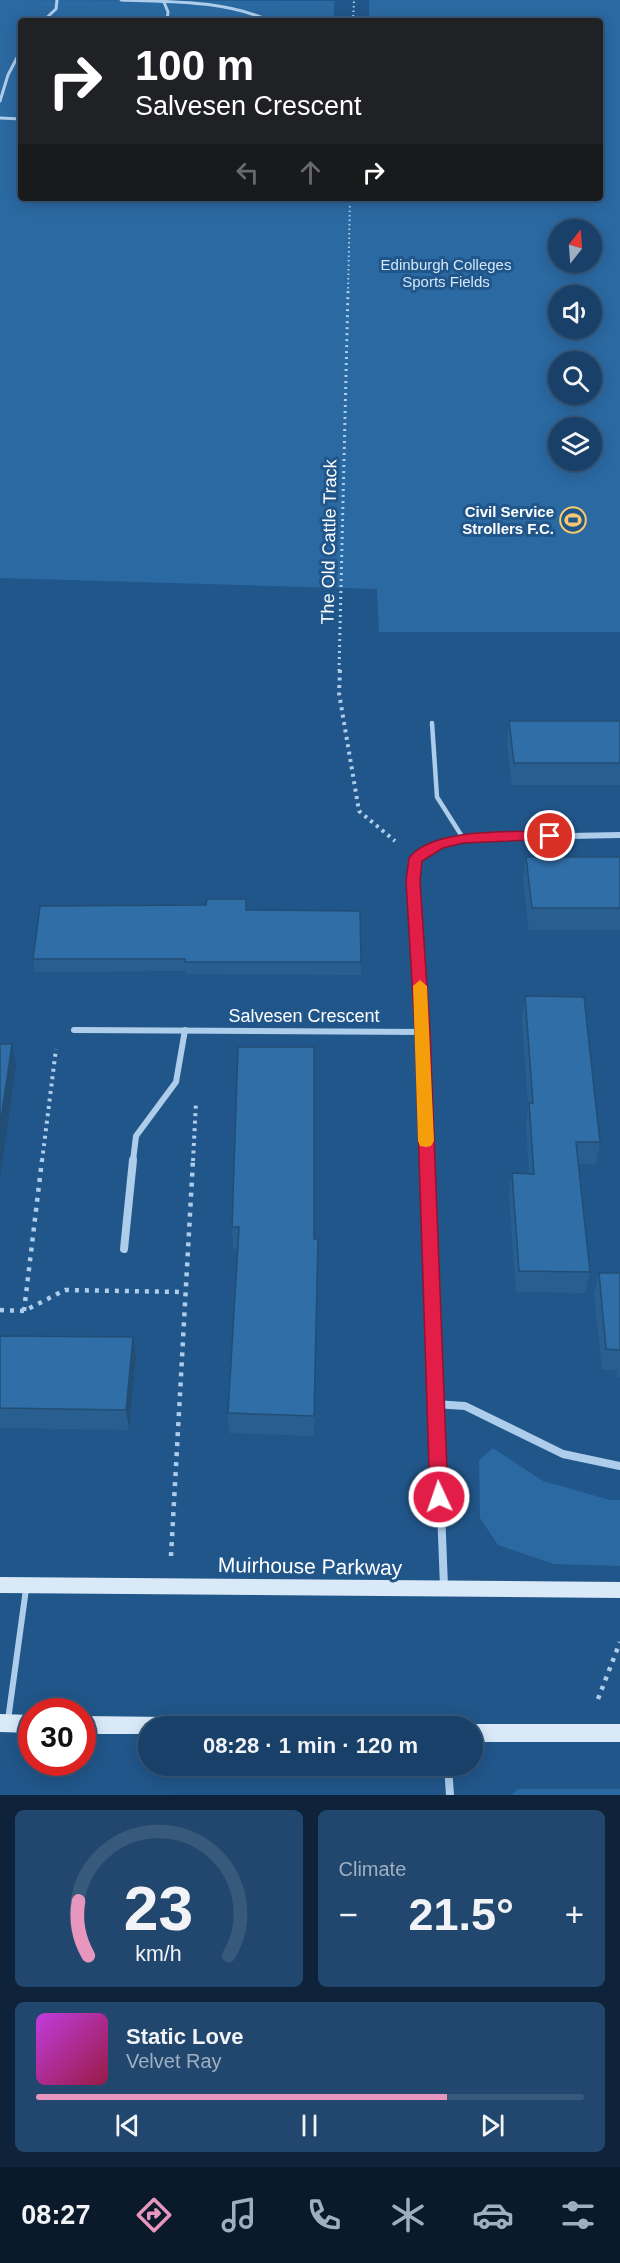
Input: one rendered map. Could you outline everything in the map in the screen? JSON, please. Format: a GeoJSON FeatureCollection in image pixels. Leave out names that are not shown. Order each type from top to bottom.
{"type":"FeatureCollection","features":[{"type":"Feature","properties":{"kind":"street"},"geometry":{"type":"LineString","coordinates":[[444,1590],[434,1404],[423,1032],[413,881],[416,858],[439,844],[463,838],[620,835]]}},
{"type":"Feature","properties":{"kind":"street","name":"Salvesen Crescent"},"geometry":{"type":"LineString","coordinates":[[74,1030],[423,1032]]}},
{"type":"Feature","properties":{"kind":"street"},"geometry":{"type":"LineString","coordinates":[[124,1249],[136,1136],[176,1082],[184,1030]]}},
{"type":"Feature","properties":{"kind":"street"},"geometry":{"type":"LineString","coordinates":[[434,1404],[465,1406],[562,1454],[620,1466]]}},
{"type":"Feature","properties":{"kind":"street","name":"Muirhouse Parkway"},"geometry":{"type":"LineString","coordinates":[[0,1585],[620,1590]]}},
{"type":"Feature","properties":{"kind":"street"},"geometry":{"type":"LineString","coordinates":[[96,1725],[138,1726]]}},
{"type":"Feature","properties":{"kind":"street"},"geometry":{"type":"LineString","coordinates":[[483,1733],[620,1734]]}},
{"type":"Feature","properties":{"kind":"street"},"geometry":{"type":"LineString","coordinates":[[449,1776],[450,1795]]}},
{"type":"Feature","properties":{"kind":"lane"},"geometry":{"type":"LineString","coordinates":[[46,18],[56,9],[57,0]]}},
{"type":"Feature","properties":{"kind":"lane"},"geometry":{"type":"LineString","coordinates":[[121,0],[219,3],[250,9],[265,18]]}},
{"type":"Feature","properties":{"kind":"lane"},"geometry":{"type":"LineString","coordinates":[[164,2],[168,12],[167,18]]}},
{"type":"Feature","properties":{"kind":"lane"},"geometry":{"type":"LineString","coordinates":[[0,101],[8,75],[18,57]]}},
{"type":"Feature","properties":{"kind":"lane"},"geometry":{"type":"LineString","coordinates":[[0,118],[18,119]]}},
{"type":"Feature","properties":{"kind":"lane"},"geometry":{"type":"LineString","coordinates":[[432,723],[437,797],[463,838]]}},
{"type":"Feature","properties":{"kind":"lane"},"geometry":{"type":"LineString","coordinates":[[4,1723],[27,1585]]}},
{"type":"Feature","properties":{"kind":"path"},"geometry":{"type":"LineString","coordinates":[[353,18],[354,0]]}},
{"type":"Feature","properties":{"kind":"path","name":"The Old Cattle Track"},"geometry":{"type":"LineString","coordinates":[[350,201],[339,693],[359,811],[416,858]]}},
{"type":"Feature","properties":{"kind":"path"},"geometry":{"type":"LineString","coordinates":[[24,1311],[56,1047],[74,1030]]}},
{"type":"Feature","properties":{"kind":"path"},"geometry":{"type":"LineString","coordinates":[[171,1587],[172,1518],[197,1084],[176,1082]]}},
{"type":"Feature","properties":{"kind":"path"},"geometry":{"type":"LineString","coordinates":[[0,1310],[24,1311],[65,1290],[184,1292]]}},
{"type":"Feature","properties":{"kind":"path"},"geometry":{"type":"LineString","coordinates":[[585,1734],[620,1642]]}},
{"type":"Feature","properties":{"kind":"green space","name":"Edinburgh Colleges Sports Fields"},"geometry":{"type":"Polygon","coordinates":[[[0,0],[334,1],[334,18],[18,18],[18,201],[603,201],[603,18],[369,18],[369,0],[620,0],[620,632],[379,632],[377,589],[0,578],[0,0]]]}},
{"type":"Feature","properties":{"kind":"green space"},"geometry":{"type":"Polygon","coordinates":[[[493,1448],[543,1481],[610,1500],[620,1500],[620,1566],[554,1564],[498,1545],[480,1518],[479,1460],[493,1448]]]}},
{"type":"Feature","properties":{"kind":"green space"},"geometry":{"type":"Polygon","coordinates":[[[518,1789],[620,1789],[620,1795],[511,1795],[518,1789]]]}},
{"type":"Feature","properties":{"kind":"building"},"geometry":{"type":"Polygon","coordinates":[[[509,721],[620,721],[620,763],[514,763],[509,721]]]}},
{"type":"Feature","properties":{"kind":"building"},"geometry":{"type":"Polygon","coordinates":[[[526,857],[620,857],[620,908],[532,908],[526,857]]]}},
{"type":"Feature","properties":{"kind":"building"},"geometry":{"type":"Polygon","coordinates":[[[207,899],[246,899],[246,910],[360,911],[361,962],[33,959],[40,906],[206,905],[207,899]]]}},
{"type":"Feature","properties":{"kind":"building"},"geometry":{"type":"Polygon","coordinates":[[[525,996],[584,997],[600,1142],[576,1142],[590,1272],[519,1271],[512,1173],[534,1174],[529,1103],[533,1103],[525,996]]]}},
{"type":"Feature","properties":{"kind":"building"},"geometry":{"type":"Polygon","coordinates":[[[0,1044],[12,1044],[0,1126],[0,1044]]]}},
{"type":"Feature","properties":{"kind":"building"},"geometry":{"type":"Polygon","coordinates":[[[238,1047],[314,1047],[314,1239],[318,1239],[314,1416],[228,1413],[239,1227],[232,1227],[238,1047]]]}},
{"type":"Feature","properties":{"kind":"building"},"geometry":{"type":"Polygon","coordinates":[[[599,1273],[620,1273],[620,1350],[606,1349],[599,1273]]]}},
{"type":"Feature","properties":{"kind":"building"},"geometry":{"type":"Polygon","coordinates":[[[0,1336],[133,1337],[126,1410],[0,1408],[0,1336]]]}},
{"type":"Feature","properties":{"kind":"slow traffic"},"geometry":{"type":"LineString","coordinates":[[420,986],[426,1141]]}},
{"type":"Feature","properties":{"kind":"place","name":"Civil Service Strollers F.C."},"geometry":{"type":"Point","coordinates":[573,520]}},
{"type":"Feature","properties":{"kind":"route"},"geometry":{"type":"LineString","coordinates":[[439,1497],[423,1032],[413,881],[416,858],[439,844],[463,838],[550,836]]}}]}
